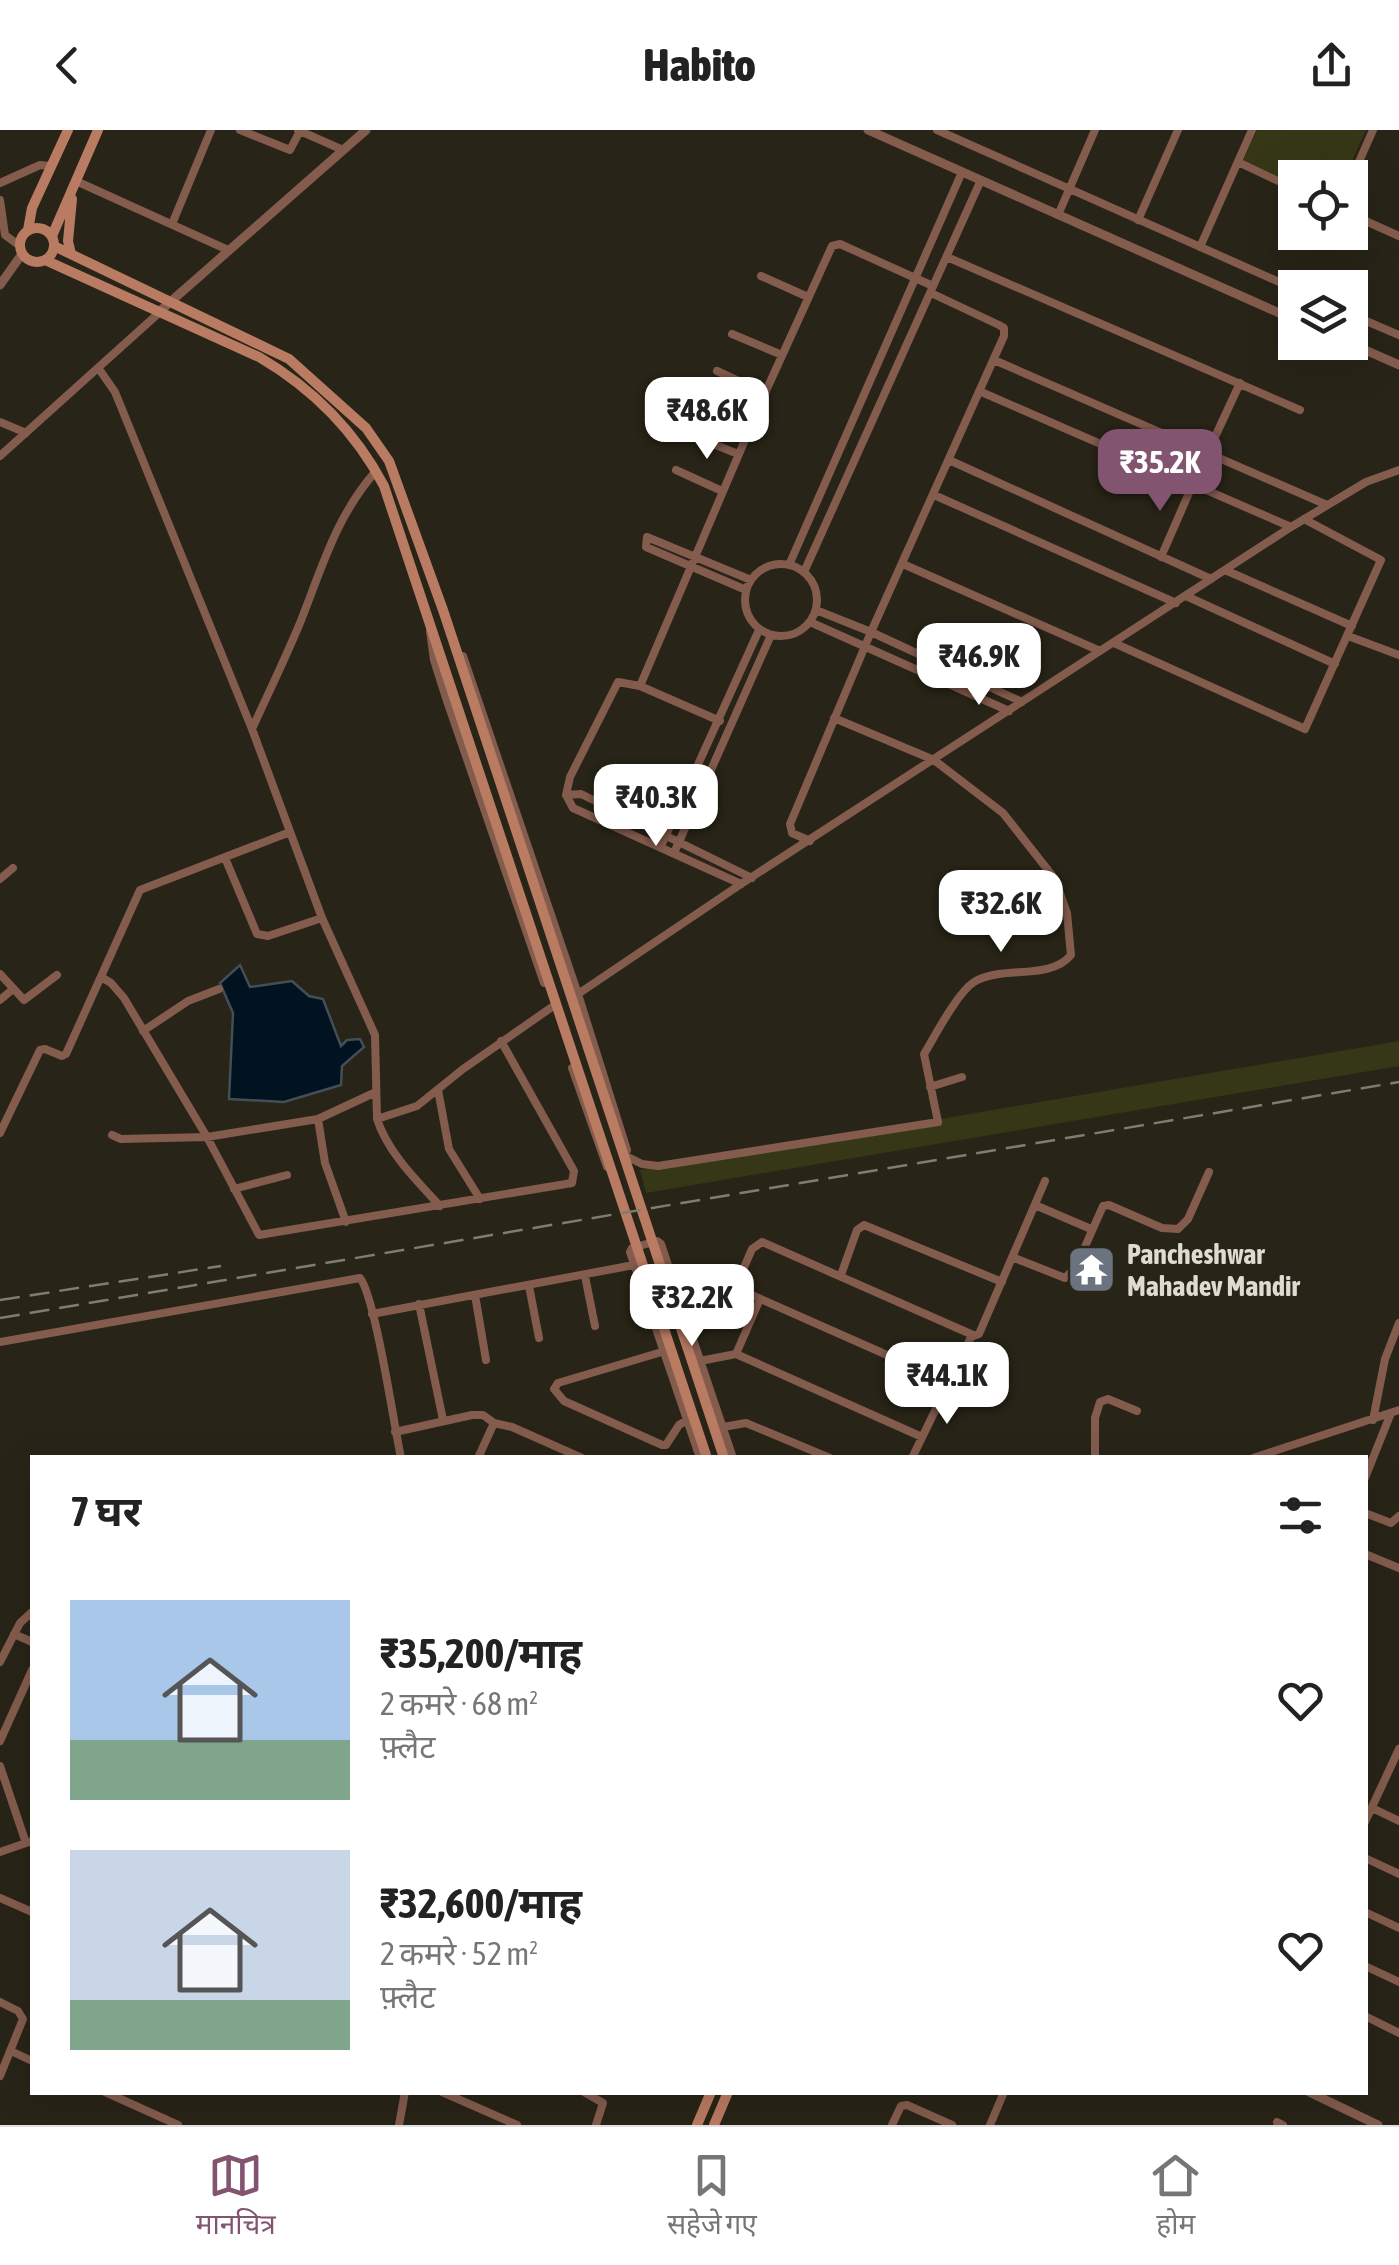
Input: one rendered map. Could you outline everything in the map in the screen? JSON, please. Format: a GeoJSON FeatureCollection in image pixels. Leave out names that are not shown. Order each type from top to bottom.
{"type":"FeatureCollection","features":[{"type":"Feature","properties":{"kind":"main road"},"geometry":{"type":"LineString","coordinates":[[68,130],[32,208],[21,250],[35,262],[46,260],[259,357],[298,381],[330,411],[376,471],[430,620],[640,1252],[703,1455]]}},
{"type":"Feature","properties":{"kind":"main road"},"geometry":{"type":"LineString","coordinates":[[46,260],[98,130]]}},
{"type":"Feature","properties":{"kind":"main road"},"geometry":{"type":"LineString","coordinates":[[71,254],[68,241],[74,184]]}},
{"type":"Feature","properties":{"kind":"main road"},"geometry":{"type":"LineString","coordinates":[[28,230],[44,229],[71,254],[289,359],[366,428],[397,477],[723,1455]]}},
{"type":"Feature","properties":{"kind":"main road"},"geometry":{"type":"LineString","coordinates":[[697,2125],[710,2095]]}},
{"type":"Feature","properties":{"kind":"main road"},"geometry":{"type":"LineString","coordinates":[[714,2125],[727,2095]]}},
{"type":"Feature","properties":{"kind":"street"},"geometry":{"type":"LineString","coordinates":[[172,224],[211,130]]}},
{"type":"Feature","properties":{"kind":"street"},"geometry":{"type":"LineString","coordinates":[[240,130],[290,150],[299,131],[344,150]]}},
{"type":"Feature","properties":{"kind":"street"},"geometry":{"type":"LineString","coordinates":[[0,456],[366,130]]}},
{"type":"Feature","properties":{"kind":"street"},"geometry":{"type":"LineString","coordinates":[[868,130],[1278,312]]}},
{"type":"Feature","properties":{"kind":"street"},"geometry":{"type":"LineString","coordinates":[[936,130],[1278,281]]}},
{"type":"Feature","properties":{"kind":"street"},"geometry":{"type":"LineString","coordinates":[[1058,215],[1095,130]]}},
{"type":"Feature","properties":{"kind":"street"},"geometry":{"type":"LineString","coordinates":[[1138,220],[1178,130]]}},
{"type":"Feature","properties":{"kind":"street"},"geometry":{"type":"LineString","coordinates":[[1200,247],[1252,130]]}},
{"type":"Feature","properties":{"kind":"street"},"geometry":{"type":"LineString","coordinates":[[1359,160],[1372,130]]}},
{"type":"Feature","properties":{"kind":"street"},"geometry":{"type":"LineString","coordinates":[[1238,162],[1278,180]]}},
{"type":"Feature","properties":{"kind":"street"},"geometry":{"type":"LineString","coordinates":[[0,183],[40,165],[52,166]]}},
{"type":"Feature","properties":{"kind":"street"},"geometry":{"type":"LineString","coordinates":[[789,565],[962,172]]}},
{"type":"Feature","properties":{"kind":"street"},"geometry":{"type":"LineString","coordinates":[[804,572],[981,180]]}},
{"type":"Feature","properties":{"kind":"street"},"geometry":{"type":"LineString","coordinates":[[74,184],[228,250]]}},
{"type":"Feature","properties":{"kind":"street"},"geometry":{"type":"LineString","coordinates":[[0,200],[6,235],[21,250],[0,285]]}},
{"type":"Feature","properties":{"kind":"street"},"geometry":{"type":"LineString","coordinates":[[1368,222],[1399,236]]}},
{"type":"Feature","properties":{"kind":"street"},"geometry":{"type":"LineString","coordinates":[[640,686],[764,393],[836,244],[915,278],[1004,328],[994,360],[871,632],[790,824],[792,832],[810,841]]}},
{"type":"Feature","properties":{"kind":"street"},"geometry":{"type":"LineString","coordinates":[[947,257],[1300,410]]}},
{"type":"Feature","properties":{"kind":"street"},"geometry":{"type":"LineString","coordinates":[[760,276],[808,297]]}},
{"type":"Feature","properties":{"kind":"street"},"geometry":{"type":"LineString","coordinates":[[1368,322],[1399,335]]}},
{"type":"Feature","properties":{"kind":"street"},"geometry":{"type":"LineString","coordinates":[[732,334],[782,354]]}},
{"type":"Feature","properties":{"kind":"street"},"geometry":{"type":"LineString","coordinates":[[1368,352],[1399,366]]}},
{"type":"Feature","properties":{"kind":"street"},"geometry":{"type":"LineString","coordinates":[[994,360],[1327,504]]}},
{"type":"Feature","properties":{"kind":"street"},"geometry":{"type":"LineString","coordinates":[[99,369],[115,392],[252,729],[322,918],[375,1035],[377,1120],[402,1162],[440,1206]]}},
{"type":"Feature","properties":{"kind":"street"},"geometry":{"type":"LineString","coordinates":[[717,372],[764,393]]}},
{"type":"Feature","properties":{"kind":"street"},"geometry":{"type":"LineString","coordinates":[[1208,452],[1240,384]]}},
{"type":"Feature","properties":{"kind":"street"},"geometry":{"type":"LineString","coordinates":[[980,392],[1291,527]]}},
{"type":"Feature","properties":{"kind":"street"},"geometry":{"type":"LineString","coordinates":[[0,422],[26,433]]}},
{"type":"Feature","properties":{"kind":"street"},"geometry":{"type":"LineString","coordinates":[[691,434],[738,454]]}},
{"type":"Feature","properties":{"kind":"street"},"geometry":{"type":"LineString","coordinates":[[948,460],[1211,579]]}},
{"type":"Feature","properties":{"kind":"street"},"geometry":{"type":"LineString","coordinates":[[676,470],[722,491]]}},
{"type":"Feature","properties":{"kind":"street"},"geometry":{"type":"LineString","coordinates":[[578,994],[740,884],[1327,504],[1382,474],[1399,470]]}},
{"type":"Feature","properties":{"kind":"street"},"geometry":{"type":"LineString","coordinates":[[252,729],[300,622],[335,530],[376,471]]}},
{"type":"Feature","properties":{"kind":"street"},"geometry":{"type":"LineString","coordinates":[[1162,557],[1192,486]]}},
{"type":"Feature","properties":{"kind":"street"},"geometry":{"type":"LineString","coordinates":[[934,495],[1176,603]]}},
{"type":"Feature","properties":{"kind":"street"},"geometry":{"type":"LineString","coordinates":[[1114,643],[1301,729],[1308,726],[1381,560],[1304,519]]}},
{"type":"Feature","properties":{"kind":"street"},"geometry":{"type":"LineString","coordinates":[[746,590],[644,544],[650,536],[750,580]]}},
{"type":"Feature","properties":{"kind":"street"},"geometry":{"type":"LineString","coordinates":[[903,564],[1100,651]]}},
{"type":"Feature","properties":{"kind":"street"},"geometry":{"type":"LineString","coordinates":[[789,565],[804,572],[816,589],[816,610],[810,622],[793,635],[771,636],[760,630],[746,612],[746,590],[750,580],[765,568],[789,565]]}},
{"type":"Feature","properties":{"kind":"street"},"geometry":{"type":"LineString","coordinates":[[1225,570],[1352,626]]}},
{"type":"Feature","properties":{"kind":"street"},"geometry":{"type":"LineString","coordinates":[[1186,596],[1335,664]]}},
{"type":"Feature","properties":{"kind":"street"},"geometry":{"type":"LineString","coordinates":[[443,610],[469,671],[578,994],[629,1167],[658,1166],[936,1122],[940,1118],[924,1054],[972,983],[990,975],[1065,962],[1072,950],[1063,898],[1047,866],[1003,813],[934,760],[834,718]]}},
{"type":"Feature","properties":{"kind":"street"},"geometry":{"type":"LineString","coordinates":[[816,610],[1022,702]]}},
{"type":"Feature","properties":{"kind":"street"},"geometry":{"type":"LineString","coordinates":[[430,620],[430,641],[440,679],[602,1159],[614,1177]]}},
{"type":"Feature","properties":{"kind":"street"},"geometry":{"type":"LineString","coordinates":[[810,622],[1009,711]]}},
{"type":"Feature","properties":{"kind":"street"},"geometry":{"type":"LineString","coordinates":[[661,846],[760,630]]}},
{"type":"Feature","properties":{"kind":"street"},"geometry":{"type":"LineString","coordinates":[[674,853],[771,636]]}},
{"type":"Feature","properties":{"kind":"street"},"geometry":{"type":"LineString","coordinates":[[1348,636],[1399,655]]}},
{"type":"Feature","properties":{"kind":"street"},"geometry":{"type":"LineString","coordinates":[[720,721],[622,680],[615,686],[570,777],[566,795],[574,808],[740,884]]}},
{"type":"Feature","properties":{"kind":"street"},"geometry":{"type":"LineString","coordinates":[[566,795],[582,794],[752,878]]}},
{"type":"Feature","properties":{"kind":"street"},"geometry":{"type":"LineString","coordinates":[[0,1133],[40,1050],[66,1054],[140,890],[290,832]]}},
{"type":"Feature","properties":{"kind":"street"},"geometry":{"type":"LineString","coordinates":[[225,858],[257,934],[268,936],[322,918]]}},
{"type":"Feature","properties":{"kind":"street"},"geometry":{"type":"LineString","coordinates":[[0,880],[12,868]]}},
{"type":"Feature","properties":{"kind":"street"},"geometry":{"type":"LineString","coordinates":[[0,974],[22,999],[28,1000],[57,975]]}},
{"type":"Feature","properties":{"kind":"street"},"geometry":{"type":"LineString","coordinates":[[102,977],[119,990],[207,1136],[259,1236],[568,1185],[576,1177],[502,1042]]}},
{"type":"Feature","properties":{"kind":"street"},"geometry":{"type":"LineString","coordinates":[[0,1000],[13,989]]}},
{"type":"Feature","properties":{"kind":"street"},"geometry":{"type":"LineString","coordinates":[[143,1031],[188,1002],[218,989]]}},
{"type":"Feature","properties":{"kind":"street"},"geometry":{"type":"LineString","coordinates":[[377,1120],[407,1111],[552,1007]]}},
{"type":"Feature","properties":{"kind":"street"},"geometry":{"type":"LineString","coordinates":[[930,1087],[962,1078]]}},
{"type":"Feature","properties":{"kind":"street"},"geometry":{"type":"LineString","coordinates":[[438,1090],[449,1149],[480,1199]]}},
{"type":"Feature","properties":{"kind":"street"},"geometry":{"type":"LineString","coordinates":[[112,1135],[121,1139],[207,1136],[318,1119],[376,1092]]}},
{"type":"Feature","properties":{"kind":"street"},"geometry":{"type":"LineString","coordinates":[[0,1104],[10,1109]]}},
{"type":"Feature","properties":{"kind":"street"},"geometry":{"type":"LineString","coordinates":[[318,1119],[325,1164],[346,1222]]}},
{"type":"Feature","properties":{"kind":"street"},"geometry":{"type":"LineString","coordinates":[[1012,1258],[1065,1278],[1076,1266],[1102,1206],[1109,1205],[1162,1228],[1178,1229],[1188,1218],[1209,1172]]}},
{"type":"Feature","properties":{"kind":"street"},"geometry":{"type":"LineString","coordinates":[[234,1189],[287,1175]]}},
{"type":"Feature","properties":{"kind":"street"},"geometry":{"type":"LineString","coordinates":[[736,1288],[752,1249],[762,1242],[973,1335],[980,1334],[1045,1181]]}},
{"type":"Feature","properties":{"kind":"street"},"geometry":{"type":"LineString","coordinates":[[1035,1206],[1091,1229]]}},
{"type":"Feature","properties":{"kind":"street"},"geometry":{"type":"LineString","coordinates":[[841,1274],[856,1230],[864,1224],[1002,1282]]}},
{"type":"Feature","properties":{"kind":"street"},"geometry":{"type":"LineString","coordinates":[[703,1455],[634,1265],[632,1248],[659,1242],[732,1455]]}},
{"type":"Feature","properties":{"kind":"street"},"geometry":{"type":"LineString","coordinates":[[372,1314],[634,1265]]}},
{"type":"Feature","properties":{"kind":"street"},"geometry":{"type":"LineString","coordinates":[[674,1282],[695,1272],[702,1273],[948,1382]]}},
{"type":"Feature","properties":{"kind":"street"},"geometry":{"type":"LineString","coordinates":[[585,1276],[594,1326]]}},
{"type":"Feature","properties":{"kind":"street"},"geometry":{"type":"LineString","coordinates":[[0,1342],[357,1278],[365,1284],[400,1455]]}},
{"type":"Feature","properties":{"kind":"street"},"geometry":{"type":"LineString","coordinates":[[529,1286],[539,1338]]}},
{"type":"Feature","properties":{"kind":"street"},"geometry":{"type":"LineString","coordinates":[[475,1295],[486,1360]]}},
{"type":"Feature","properties":{"kind":"street"},"geometry":{"type":"LineString","coordinates":[[736,1354],[760,1299]]}},
{"type":"Feature","properties":{"kind":"street"},"geometry":{"type":"LineString","coordinates":[[418,1304],[443,1420]]}},
{"type":"Feature","properties":{"kind":"street"},"geometry":{"type":"LineString","coordinates":[[1373,1420],[1385,1359],[1398,1330]]}},
{"type":"Feature","properties":{"kind":"street"},"geometry":{"type":"LineString","coordinates":[[913,1455],[973,1335]]}},
{"type":"Feature","properties":{"kind":"street"},"geometry":{"type":"LineString","coordinates":[[665,1351],[558,1383],[554,1388],[564,1401],[662,1445],[688,1420]]}},
{"type":"Feature","properties":{"kind":"street"},"geometry":{"type":"LineString","coordinates":[[700,1361],[736,1354],[922,1437]]}},
{"type":"Feature","properties":{"kind":"street"},"geometry":{"type":"LineString","coordinates":[[1095,1455],[1095,1418],[1100,1402],[1108,1400],[1137,1411]]}},
{"type":"Feature","properties":{"kind":"street"},"geometry":{"type":"LineString","coordinates":[[1262,1455],[1395,1412]]}},
{"type":"Feature","properties":{"kind":"street"},"geometry":{"type":"LineString","coordinates":[[1368,1471],[1395,1412]]}},
{"type":"Feature","properties":{"kind":"street"},"geometry":{"type":"LineString","coordinates":[[396,1432],[483,1415],[575,1455]]}},
{"type":"Feature","properties":{"kind":"street"},"geometry":{"type":"LineString","coordinates":[[479,1455],[494,1423]]}},
{"type":"Feature","properties":{"kind":"street"},"geometry":{"type":"LineString","coordinates":[[722,1427],[746,1423],[824,1455]]}},
{"type":"Feature","properties":{"kind":"street"},"geometry":{"type":"LineString","coordinates":[[1368,1514],[1391,1523],[1399,1516]]}},
{"type":"Feature","properties":{"kind":"street"},"geometry":{"type":"LineString","coordinates":[[1368,1555],[1399,1568]]}},
{"type":"Feature","properties":{"kind":"street"},"geometry":{"type":"LineString","coordinates":[[0,1662],[30,1614]]}},
{"type":"Feature","properties":{"kind":"street"},"geometry":{"type":"LineString","coordinates":[[14,1634],[30,1641]]}},
{"type":"Feature","properties":{"kind":"street"},"geometry":{"type":"LineString","coordinates":[[0,1742],[30,1674]]}},
{"type":"Feature","properties":{"kind":"street"},"geometry":{"type":"LineString","coordinates":[[1368,1816],[1399,1748]]}},
{"type":"Feature","properties":{"kind":"street"},"geometry":{"type":"LineString","coordinates":[[0,1766],[3,1783],[29,1842],[0,1852]]}},
{"type":"Feature","properties":{"kind":"street"},"geometry":{"type":"LineString","coordinates":[[1372,1808],[1399,1821]]}},
{"type":"Feature","properties":{"kind":"street"},"geometry":{"type":"LineString","coordinates":[[1368,1859],[1399,1874]]}},
{"type":"Feature","properties":{"kind":"street"},"geometry":{"type":"LineString","coordinates":[[0,1898],[30,1911]]}},
{"type":"Feature","properties":{"kind":"street"},"geometry":{"type":"LineString","coordinates":[[1368,1913],[1399,1928]]}},
{"type":"Feature","properties":{"kind":"street"},"geometry":{"type":"LineString","coordinates":[[1368,1967],[1399,1982]]}},
{"type":"Feature","properties":{"kind":"street"},"geometry":{"type":"LineString","coordinates":[[0,2002],[22,2014],[0,2076]]}},
{"type":"Feature","properties":{"kind":"street"},"geometry":{"type":"LineString","coordinates":[[1368,2018],[1399,2033]]}},
{"type":"Feature","properties":{"kind":"street"},"geometry":{"type":"LineString","coordinates":[[11,2051],[30,2059]]}},
{"type":"Feature","properties":{"kind":"street"},"geometry":{"type":"LineString","coordinates":[[111,2095],[178,2125]]}},
{"type":"Feature","properties":{"kind":"street"},"geometry":{"type":"LineString","coordinates":[[399,2125],[404,2095]]}},
{"type":"Feature","properties":{"kind":"street"},"geometry":{"type":"LineString","coordinates":[[449,2095],[512,2124]]}},
{"type":"Feature","properties":{"kind":"street"},"geometry":{"type":"LineString","coordinates":[[589,2095],[603,2103],[596,2125]]}},
{"type":"Feature","properties":{"kind":"street"},"geometry":{"type":"LineString","coordinates":[[990,2125],[1003,2095]]}},
{"type":"Feature","properties":{"kind":"street"},"geometry":{"type":"LineString","coordinates":[[1315,2095],[1378,2125]]}},
{"type":"Feature","properties":{"kind":"street"},"geometry":{"type":"LineString","coordinates":[[892,2125],[902,2106],[907,2105],[952,2125]]}},
{"type":"Feature","properties":{"kind":"green space"},"geometry":{"type":"Polygon","coordinates":[[[1257,130],[1366,130],[1353,160],[1278,160],[1278,176],[1243,161],[1257,130]]]}},
{"type":"Feature","properties":{"kind":"green space"},"geometry":{"type":"Polygon","coordinates":[[[1399,1041],[1399,1066],[646,1193],[640,1170],[1399,1041]]]}},
{"type":"Feature","properties":{"kind":"water"},"geometry":{"type":"Polygon","coordinates":[[[240,965],[250,987],[292,981],[309,996],[323,999],[341,1046],[347,1040],[360,1039],[364,1047],[342,1066],[341,1085],[284,1102],[229,1099],[233,1013],[220,983],[240,965]]]}},
{"type":"Feature","properties":{"kind":"railway"},"geometry":{"type":"LineString","coordinates":[[0,1318],[1399,1082]]}},
{"type":"Feature","properties":{"kind":"railway"},"geometry":{"type":"LineString","coordinates":[[0,1300],[221,1266]]}},
{"type":"Feature","properties":{"kind":"place","name":"Pancheshwar Mahadev Mandir"},"geometry":{"type":"Point","coordinates":[1092,1270]}}]}
